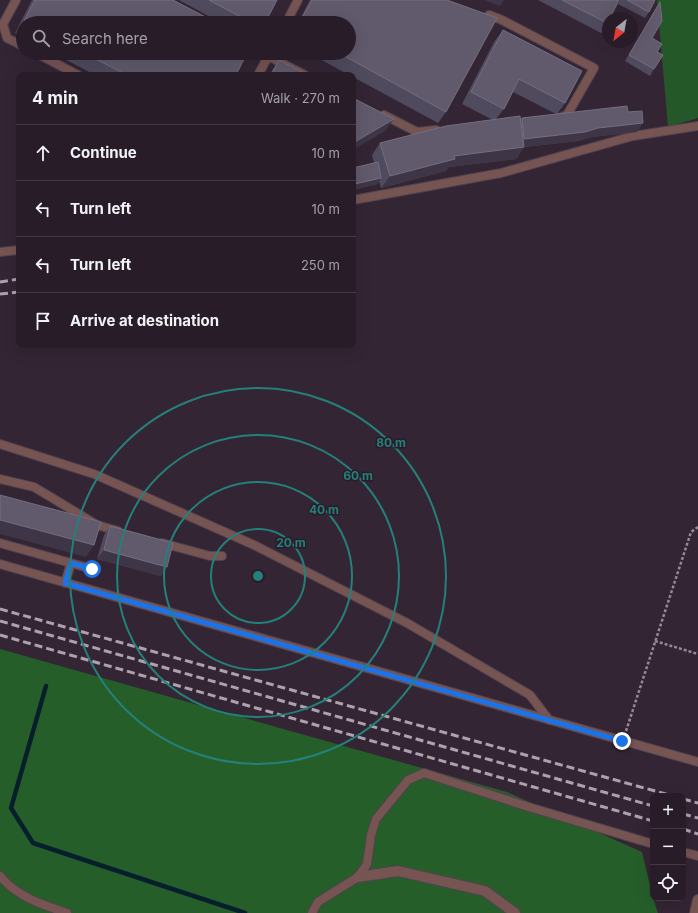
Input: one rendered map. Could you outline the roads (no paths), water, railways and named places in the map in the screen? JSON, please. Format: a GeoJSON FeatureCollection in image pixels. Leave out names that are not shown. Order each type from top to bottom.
{"type":"FeatureCollection","features":[{"type":"Feature","properties":{"kind":"street"},"geometry":{"type":"LineString","coordinates":[[358,877],[398,871],[412,874],[485,891],[515,913]]}},
{"type":"Feature","properties":{"kind":"street"},"geometry":{"type":"LineString","coordinates":[[695,913],[698,900]]}},
{"type":"Feature","properties":{"kind":"lane"},"geometry":{"type":"LineString","coordinates":[[16,0],[3,24],[7,38],[16,42]]}},
{"type":"Feature","properties":{"kind":"lane"},"geometry":{"type":"LineString","coordinates":[[290,16],[298,0]]}},
{"type":"Feature","properties":{"kind":"lane"},"geometry":{"type":"LineString","coordinates":[[481,13],[502,20],[594,68],[567,115],[547,120]]}},
{"type":"Feature","properties":{"kind":"lane"},"geometry":{"type":"LineString","coordinates":[[49,60],[72,72]]}},
{"type":"Feature","properties":{"kind":"lane"},"geometry":{"type":"LineString","coordinates":[[259,72],[264,60]]}},
{"type":"Feature","properties":{"kind":"lane"},"geometry":{"type":"LineString","coordinates":[[278,60],[300,72]]}},
{"type":"Feature","properties":{"kind":"lane"},"geometry":{"type":"LineString","coordinates":[[379,112],[417,132],[448,129]]}},
{"type":"Feature","properties":{"kind":"lane"},"geometry":{"type":"LineString","coordinates":[[356,199],[500,172],[632,136],[698,126]]}},
{"type":"Feature","properties":{"kind":"lane"},"geometry":{"type":"LineString","coordinates":[[0,252],[16,250]]}},
{"type":"Feature","properties":{"kind":"lane"},"geometry":{"type":"LineString","coordinates":[[0,444],[94,474],[261,549],[408,623],[530,695],[549,720]]}},
{"type":"Feature","properties":{"kind":"lane"},"geometry":{"type":"LineString","coordinates":[[0,479],[34,487],[97,525],[127,533]]}},
{"type":"Feature","properties":{"kind":"lane"},"geometry":{"type":"LineString","coordinates":[[0,542],[92,569]]}},
{"type":"Feature","properties":{"kind":"lane"},"geometry":{"type":"LineString","coordinates":[[157,542],[210,556],[222,556]]}},
{"type":"Feature","properties":{"kind":"lane"},"geometry":{"type":"LineString","coordinates":[[65,583],[71,563]]}},
{"type":"Feature","properties":{"kind":"lane"},"geometry":{"type":"LineString","coordinates":[[0,564],[698,762]]}},
{"type":"Feature","properties":{"kind":"lane"},"geometry":{"type":"LineString","coordinates":[[312,913],[318,902],[358,877],[368,864],[371,835],[376,819],[408,780],[424,773],[532,808],[650,843]]}},
{"type":"Feature","properties":{"kind":"lane"},"geometry":{"type":"LineString","coordinates":[[686,853],[698,856]]}},
{"type":"Feature","properties":{"kind":"lane"},"geometry":{"type":"LineString","coordinates":[[0,876],[8,885],[37,903],[67,913]]}},
{"type":"Feature","properties":{"kind":"waterway"},"geometry":{"type":"LineString","coordinates":[[46,686],[11,808],[33,843],[245,913]]}},
{"type":"Feature","properties":{"kind":"railway"},"geometry":{"type":"LineString","coordinates":[[0,282],[16,279]]}},
{"type":"Feature","properties":{"kind":"railway"},"geometry":{"type":"LineString","coordinates":[[0,294],[16,292]]}},
{"type":"Feature","properties":{"kind":"railway"},"geometry":{"type":"LineString","coordinates":[[0,609],[662,793]]}},
{"type":"Feature","properties":{"kind":"railway"},"geometry":{"type":"LineString","coordinates":[[0,621],[650,805]]}},
{"type":"Feature","properties":{"kind":"railway"},"geometry":{"type":"LineString","coordinates":[[0,635],[650,820]]}},
{"type":"Feature","properties":{"kind":"railway"},"geometry":{"type":"LineString","coordinates":[[686,800],[698,803]]}},
{"type":"Feature","properties":{"kind":"railway"},"geometry":{"type":"LineString","coordinates":[[686,815],[698,818]]}},
{"type":"Feature","properties":{"kind":"railway"},"geometry":{"type":"LineString","coordinates":[[686,830],[698,834]]}}]}
